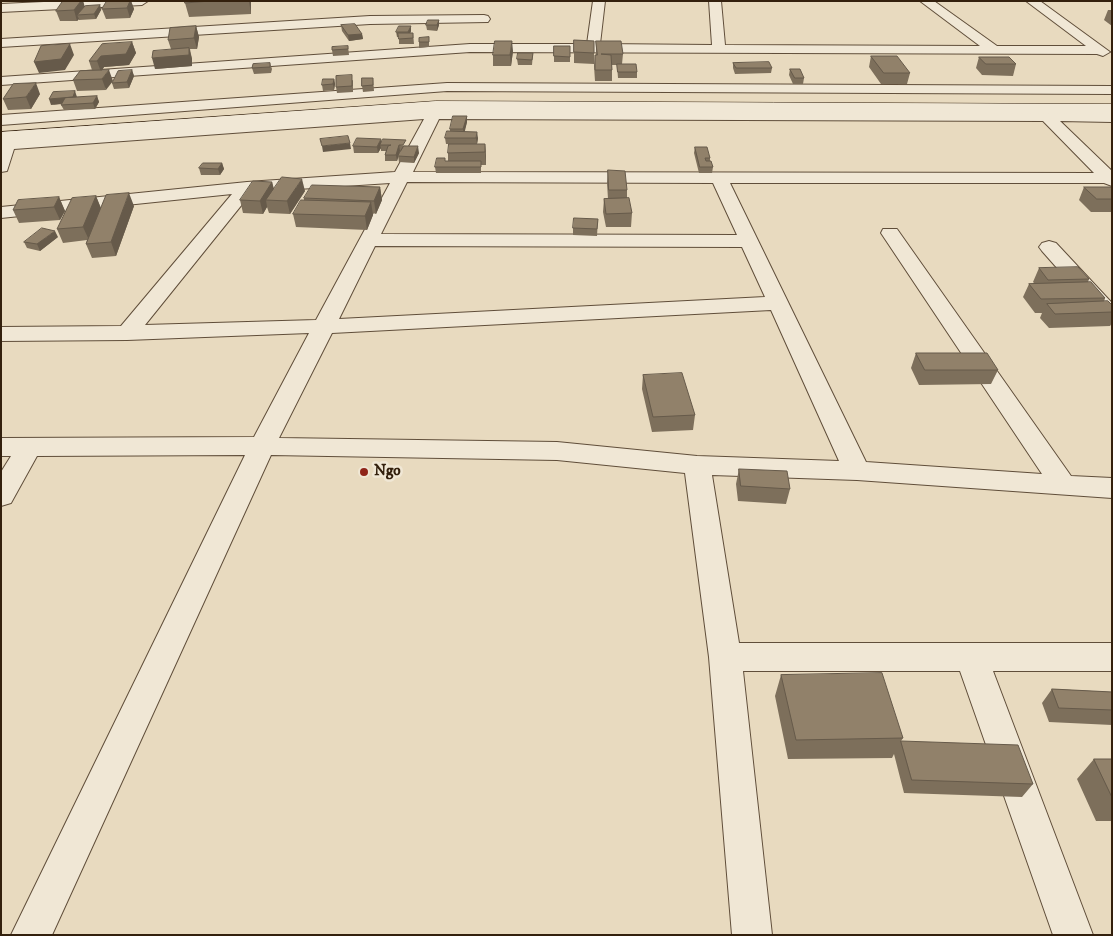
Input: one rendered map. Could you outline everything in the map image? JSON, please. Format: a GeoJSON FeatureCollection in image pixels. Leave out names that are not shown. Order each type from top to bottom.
{"type":"FeatureCollection","features":[{"type":"Feature","properties":{"kind":"street"},"geometry":{"type":"LineString","coordinates":[[1,8],[142,1]]}},
{"type":"Feature","properties":{"kind":"street"},"geometry":{"type":"LineString","coordinates":[[593,48],[600,1]]}},
{"type":"Feature","properties":{"kind":"street"},"geometry":{"type":"LineString","coordinates":[[715,1],[719,48]]}},
{"type":"Feature","properties":{"kind":"street"},"geometry":{"type":"LineString","coordinates":[[926,1],[993,49]]}},
{"type":"Feature","properties":{"kind":"street"},"geometry":{"type":"LineString","coordinates":[[1032,1],[1112,59]]}},
{"type":"Feature","properties":{"kind":"street"},"geometry":{"type":"LineString","coordinates":[[1,43],[487,13],[470,48],[447,87]]}},
{"type":"Feature","properties":{"kind":"street"},"geometry":{"type":"LineString","coordinates":[[1,81],[470,48],[1100,50]]}},
{"type":"Feature","properties":{"kind":"street"},"geometry":{"type":"LineString","coordinates":[[641,48],[644,65]]}},
{"type":"Feature","properties":{"kind":"street"},"geometry":{"type":"LineString","coordinates":[[1,120],[447,87],[1112,97]]}},
{"type":"Feature","properties":{"kind":"street"},"geometry":{"type":"LineString","coordinates":[[1,126],[443,95],[579,90],[1112,90]]}},
{"type":"Feature","properties":{"kind":"street"},"geometry":{"type":"LineString","coordinates":[[3,142],[436,106],[1112,108]]}},
{"type":"Feature","properties":{"kind":"street"},"geometry":{"type":"LineString","coordinates":[[3,142],[434,114],[1112,117]]}},
{"type":"Feature","properties":{"kind":"street"},"geometry":{"type":"LineString","coordinates":[[31,935],[262,446],[434,114]]}},
{"type":"Feature","properties":{"kind":"street"},"geometry":{"type":"LineString","coordinates":[[1047,117],[1110,179]]}},
{"type":"Feature","properties":{"kind":"street"},"geometry":{"type":"LineString","coordinates":[[1,167],[3,142]]}},
{"type":"Feature","properties":{"kind":"street"},"geometry":{"type":"LineString","coordinates":[[1,213],[247,187],[402,177],[1110,179]]}},
{"type":"Feature","properties":{"kind":"street"},"geometry":{"type":"LineString","coordinates":[[719,177],[856,471]]}},
{"type":"Feature","properties":{"kind":"street"},"geometry":{"type":"LineString","coordinates":[[127,333],[247,187]]}},
{"type":"Feature","properties":{"kind":"street"},"geometry":{"type":"LineString","coordinates":[[890,233],[1063,484]]}},
{"type":"Feature","properties":{"kind":"street"},"geometry":{"type":"LineString","coordinates":[[369,240],[749,240]]}},
{"type":"Feature","properties":{"kind":"street"},"geometry":{"type":"LineString","coordinates":[[1049,247],[1112,316]]}},
{"type":"Feature","properties":{"kind":"street"},"geometry":{"type":"LineString","coordinates":[[1,334],[127,333],[534,318],[779,303]]}},
{"type":"Feature","properties":{"kind":"street"},"geometry":{"type":"LineString","coordinates":[[1,447],[262,446],[557,451],[697,465],[856,471],[1112,488]]}},
{"type":"Feature","properties":{"kind":"street"},"geometry":{"type":"LineString","coordinates":[[1,496],[29,447]]}},
{"type":"Feature","properties":{"kind":"street"},"geometry":{"type":"LineString","coordinates":[[697,465],[724,658],[752,935]]}},
{"type":"Feature","properties":{"kind":"street"},"geometry":{"type":"LineString","coordinates":[[724,658],[1112,657]]}},
{"type":"Feature","properties":{"kind":"street"},"geometry":{"type":"LineString","coordinates":[[972,658],[1073,935]]}},
{"type":"Feature","properties":{"kind":"building"},"geometry":{"type":"Polygon","coordinates":[[[63,1],[81,1],[74,10],[56,11],[63,1]]]}},
{"type":"Feature","properties":{"kind":"building"},"geometry":{"type":"Polygon","coordinates":[[[107,1],[130,1],[127,8],[102,9],[107,1]]]}},
{"type":"Feature","properties":{"kind":"building"},"geometry":{"type":"Polygon","coordinates":[[[185,1],[210,1],[185,3],[185,1]]]}},
{"type":"Feature","properties":{"kind":"building"},"geometry":{"type":"Polygon","coordinates":[[[100,5],[94,14],[77,15],[85,6],[100,5]]]}},
{"type":"Feature","properties":{"kind":"building"},"geometry":{"type":"Polygon","coordinates":[[[428,20],[439,20],[437,25],[426,25],[428,20]]]}},
{"type":"Feature","properties":{"kind":"building"},"geometry":{"type":"Polygon","coordinates":[[[355,24],[362,34],[348,35],[341,25],[355,24]]]}},
{"type":"Feature","properties":{"kind":"building"},"geometry":{"type":"Polygon","coordinates":[[[196,26],[194,38],[168,40],[170,28],[196,26]]]}},
{"type":"Feature","properties":{"kind":"building"},"geometry":{"type":"Polygon","coordinates":[[[399,26],[411,26],[408,32],[396,32],[399,26]]]}},
{"type":"Feature","properties":{"kind":"building"},"geometry":{"type":"Polygon","coordinates":[[[398,33],[413,33],[413,38],[399,39],[398,33]]]}},
{"type":"Feature","properties":{"kind":"building"},"geometry":{"type":"Polygon","coordinates":[[[429,37],[429,42],[419,42],[419,38],[429,37]]]}},
{"type":"Feature","properties":{"kind":"building"},"geometry":{"type":"Polygon","coordinates":[[[574,40],[594,41],[594,53],[574,52],[574,40]]]}},
{"type":"Feature","properties":{"kind":"building"},"geometry":{"type":"Polygon","coordinates":[[[495,41],[512,41],[510,55],[493,55],[495,41]]]}},
{"type":"Feature","properties":{"kind":"building"},"geometry":{"type":"Polygon","coordinates":[[[596,41],[621,41],[623,54],[601,54],[611,55],[612,70],[595,70],[596,41]]]}},
{"type":"Feature","properties":{"kind":"building"},"geometry":{"type":"Polygon","coordinates":[[[132,42],[126,54],[101,56],[97,61],[89,61],[102,44],[132,42]]]}},
{"type":"Feature","properties":{"kind":"building"},"geometry":{"type":"Polygon","coordinates":[[[70,44],[61,59],[34,62],[41,46],[70,44]]]}},
{"type":"Feature","properties":{"kind":"building"},"geometry":{"type":"Polygon","coordinates":[[[348,46],[348,49],[332,50],[332,47],[348,46]]]}},
{"type":"Feature","properties":{"kind":"building"},"geometry":{"type":"Polygon","coordinates":[[[554,46],[570,46],[570,57],[554,56],[554,46]]]}},
{"type":"Feature","properties":{"kind":"building"},"geometry":{"type":"Polygon","coordinates":[[[189,48],[189,55],[152,58],[153,51],[189,48]]]}},
{"type":"Feature","properties":{"kind":"building"},"geometry":{"type":"Polygon","coordinates":[[[518,53],[533,53],[532,60],[517,59],[518,53]]]}},
{"type":"Feature","properties":{"kind":"building"},"geometry":{"type":"Polygon","coordinates":[[[871,56],[897,56],[910,73],[884,73],[871,56]]]}},
{"type":"Feature","properties":{"kind":"building"},"geometry":{"type":"Polygon","coordinates":[[[979,57],[1009,57],[1016,64],[986,64],[979,57]]]}},
{"type":"Feature","properties":{"kind":"building"},"geometry":{"type":"Polygon","coordinates":[[[769,62],[772,68],[736,68],[733,63],[769,62]]]}},
{"type":"Feature","properties":{"kind":"building"},"geometry":{"type":"Polygon","coordinates":[[[270,63],[270,67],[252,68],[253,64],[270,63]]]}},
{"type":"Feature","properties":{"kind":"building"},"geometry":{"type":"Polygon","coordinates":[[[617,64],[636,64],[637,72],[618,72],[617,64]]]}},
{"type":"Feature","properties":{"kind":"building"},"geometry":{"type":"Polygon","coordinates":[[[790,69],[800,69],[804,78],[795,78],[790,69]]]}},
{"type":"Feature","properties":{"kind":"building"},"geometry":{"type":"Polygon","coordinates":[[[109,70],[102,79],[73,80],[80,71],[109,70]]]}},
{"type":"Feature","properties":{"kind":"building"},"geometry":{"type":"Polygon","coordinates":[[[132,70],[127,82],[112,83],[118,71],[132,70]]]}},
{"type":"Feature","properties":{"kind":"building"},"geometry":{"type":"Polygon","coordinates":[[[352,75],[352,86],[336,87],[336,76],[352,75]]]}},
{"type":"Feature","properties":{"kind":"building"},"geometry":{"type":"Polygon","coordinates":[[[362,78],[373,78],[373,85],[362,86],[362,78]]]}},
{"type":"Feature","properties":{"kind":"building"},"geometry":{"type":"Polygon","coordinates":[[[323,79],[334,79],[333,84],[322,85],[323,79]]]}},
{"type":"Feature","properties":{"kind":"building"},"geometry":{"type":"Polygon","coordinates":[[[36,83],[26,97],[3,99],[13,84],[36,83]]]}},
{"type":"Feature","properties":{"kind":"building"},"geometry":{"type":"Polygon","coordinates":[[[75,91],[73,97],[49,99],[53,92],[75,91]]]}},
{"type":"Feature","properties":{"kind":"building"},"geometry":{"type":"Polygon","coordinates":[[[97,96],[93,103],[61,105],[65,98],[97,96]]]}},
{"type":"Feature","properties":{"kind":"building"},"geometry":{"type":"Polygon","coordinates":[[[453,116],[467,116],[463,129],[450,129],[453,116]]]}},
{"type":"Feature","properties":{"kind":"building"},"geometry":{"type":"Polygon","coordinates":[[[447,131],[477,132],[476,138],[445,138],[447,131]]]}},
{"type":"Feature","properties":{"kind":"building"},"geometry":{"type":"Polygon","coordinates":[[[348,136],[350,143],[322,146],[320,139],[348,136]]]}},
{"type":"Feature","properties":{"kind":"building"},"geometry":{"type":"Polygon","coordinates":[[[357,138],[381,139],[377,147],[353,146],[357,138]]]}},
{"type":"Feature","properties":{"kind":"building"},"geometry":{"type":"Polygon","coordinates":[[[383,139],[406,140],[403,145],[399,145],[396,155],[385,155],[388,146],[391,145],[380,145],[383,139]]]}},
{"type":"Feature","properties":{"kind":"building"},"geometry":{"type":"Polygon","coordinates":[[[449,144],[485,144],[485,152],[448,153],[449,144]]]}},
{"type":"Feature","properties":{"kind":"building"},"geometry":{"type":"Polygon","coordinates":[[[404,146],[418,146],[414,157],[398,156],[404,146]]]}},
{"type":"Feature","properties":{"kind":"building"},"geometry":{"type":"Polygon","coordinates":[[[695,147],[707,147],[710,158],[705,158],[706,161],[711,161],[713,167],[700,167],[695,147]]]}},
{"type":"Feature","properties":{"kind":"building"},"geometry":{"type":"Polygon","coordinates":[[[437,158],[445,158],[445,161],[481,161],[481,167],[435,167],[437,158]]]}},
{"type":"Feature","properties":{"kind":"building"},"geometry":{"type":"Polygon","coordinates":[[[203,163],[222,163],[218,169],[199,168],[203,163]]]}},
{"type":"Feature","properties":{"kind":"building"},"geometry":{"type":"Polygon","coordinates":[[[608,170],[625,171],[627,190],[609,190],[608,170]]]}},
{"type":"Feature","properties":{"kind":"building"},"geometry":{"type":"Polygon","coordinates":[[[282,177],[302,179],[287,201],[266,200],[282,177]]]}},
{"type":"Feature","properties":{"kind":"building"},"geometry":{"type":"Polygon","coordinates":[[[253,181],[272,182],[260,201],[240,200],[253,181]]]}},
{"type":"Feature","properties":{"kind":"building"},"geometry":{"type":"Polygon","coordinates":[[[312,185],[380,187],[374,201],[304,198],[312,185]]]}},
{"type":"Feature","properties":{"kind":"building"},"geometry":{"type":"Polygon","coordinates":[[[1084,187],[1112,187],[1112,199],[1097,199],[1084,187]]]}},
{"type":"Feature","properties":{"kind":"building"},"geometry":{"type":"Polygon","coordinates":[[[129,193],[111,242],[86,244],[106,195],[129,193]]]}},
{"type":"Feature","properties":{"kind":"building"},"geometry":{"type":"Polygon","coordinates":[[[96,196],[83,227],[57,229],[72,198],[96,196]]]}},
{"type":"Feature","properties":{"kind":"building"},"geometry":{"type":"Polygon","coordinates":[[[59,197],[54,207],[13,210],[18,200],[59,197]]]}},
{"type":"Feature","properties":{"kind":"building"},"geometry":{"type":"Polygon","coordinates":[[[629,198],[632,213],[606,214],[604,199],[629,198]]]}},
{"type":"Feature","properties":{"kind":"building"},"geometry":{"type":"Polygon","coordinates":[[[301,200],[371,202],[365,216],[293,214],[301,200]]]}},
{"type":"Feature","properties":{"kind":"building"},"geometry":{"type":"Polygon","coordinates":[[[574,218],[598,219],[597,229],[573,228],[574,218]]]}},
{"type":"Feature","properties":{"kind":"building"},"geometry":{"type":"Polygon","coordinates":[[[42,228],[55,231],[37,244],[24,242],[42,228]]]}},
{"type":"Feature","properties":{"kind":"building"},"geometry":{"type":"Polygon","coordinates":[[[1078,267],[1089,279],[1048,280],[1039,268],[1078,267]]]}},
{"type":"Feature","properties":{"kind":"building"},"geometry":{"type":"Polygon","coordinates":[[[1091,282],[1105,298],[1041,299],[1029,284],[1091,282]]]}},
{"type":"Feature","properties":{"kind":"building"},"geometry":{"type":"Polygon","coordinates":[[[1108,301],[1112,305],[1112,312],[1055,314],[1047,304],[1108,301]]]}},
{"type":"Feature","properties":{"kind":"building"},"geometry":{"type":"Polygon","coordinates":[[[916,353],[987,353],[998,370],[925,370],[916,353]]]}},
{"type":"Feature","properties":{"kind":"building"},"geometry":{"type":"Polygon","coordinates":[[[682,373],[695,415],[653,417],[643,375],[682,373]]]}},
{"type":"Feature","properties":{"kind":"building"},"geometry":{"type":"Polygon","coordinates":[[[739,469],[787,471],[790,489],[741,486],[739,469]]]}},
{"type":"Feature","properties":{"kind":"building"},"geometry":{"type":"Polygon","coordinates":[[[882,673],[903,738],[796,740],[781,675],[882,673]]]}},
{"type":"Feature","properties":{"kind":"building"},"geometry":{"type":"Polygon","coordinates":[[[1052,689],[1112,692],[1112,710],[1059,708],[1052,689]]]}},
{"type":"Feature","properties":{"kind":"building"},"geometry":{"type":"Polygon","coordinates":[[[901,741],[1018,745],[1033,784],[912,780],[901,741]]]}},
{"type":"Feature","properties":{"kind":"building"},"geometry":{"type":"Polygon","coordinates":[[[1094,759],[1112,759],[1112,797],[1094,759]]]}},
{"type":"Feature","properties":{"kind":"place","name":"Ngo"},"geometry":{"type":"Point","coordinates":[364,472]}}]}
